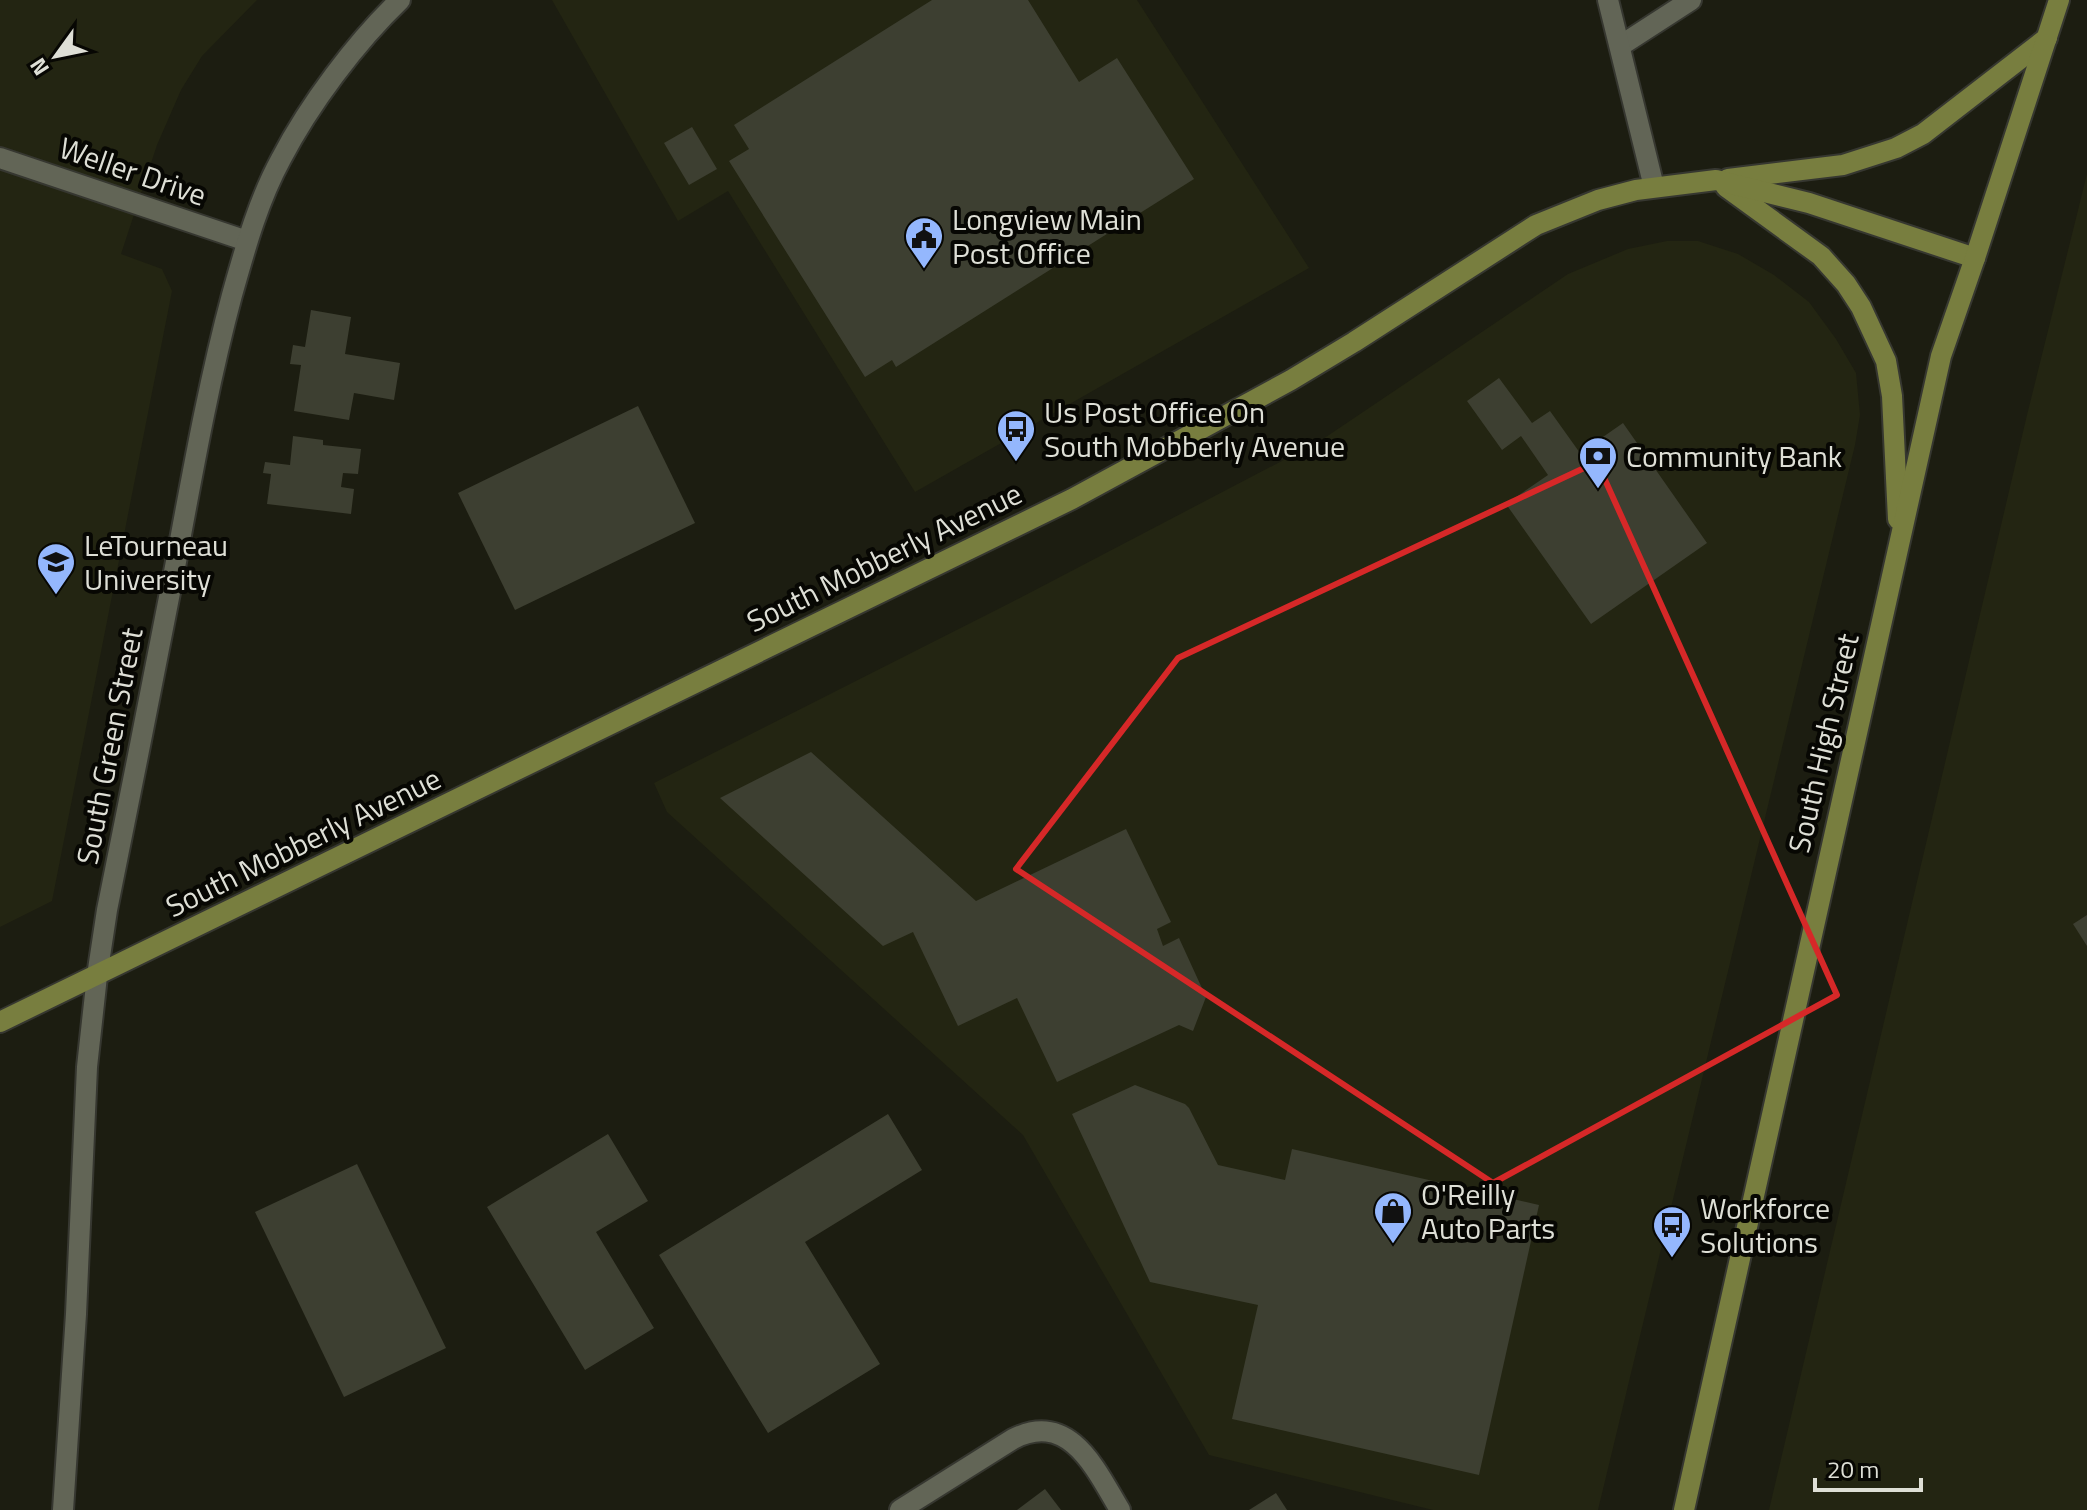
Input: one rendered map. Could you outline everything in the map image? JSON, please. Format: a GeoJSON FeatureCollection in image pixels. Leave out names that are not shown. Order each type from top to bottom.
{"type":"FeatureCollection","features":[{"type":"Feature","properties":{"kind":"main road","name":"South High Street"},"geometry":{"type":"LineString","coordinates":[[1684,1510],[1941,356],[2059,0]]}},
{"type":"Feature","properties":{"kind":"main road"},"geometry":{"type":"LineString","coordinates":[[1716,180],[1843,165],[1896,148],[1923,134],[2047,38]]}},
{"type":"Feature","properties":{"kind":"main road"},"geometry":{"type":"LineString","coordinates":[[1716,180],[1821,256],[1861,307],[1886,361],[1892,396],[1899,545]]}},
{"type":"Feature","properties":{"kind":"main road","name":"South Mobberly Avenue"},"geometry":{"type":"LineString","coordinates":[[0,1022],[1072,499],[1291,380],[1536,225],[1598,200],[1654,187],[1716,180],[1809,203],[1975,258]]}},
{"type":"Feature","properties":{"kind":"street","name":"South Green Street"},"geometry":{"type":"LineString","coordinates":[[63,1510],[87,1067],[97,976],[107,910],[203,417],[247,241],[281,158],[329,83],[400,0]]}},
{"type":"Feature","properties":{"kind":"street"},"geometry":{"type":"LineString","coordinates":[[1608,0],[1654,187]]}},
{"type":"Feature","properties":{"kind":"street"},"geometry":{"type":"LineString","coordinates":[[1620,46],[1691,0]]}},
{"type":"Feature","properties":{"kind":"street","name":"Weller Drive"},"geometry":{"type":"LineString","coordinates":[[0,158],[247,241]]}},
{"type":"Feature","properties":{"kind":"street"},"geometry":{"type":"LineString","coordinates":[[900,1510],[1023,1434],[1041,1431],[1073,1442],[1088,1458],[1120,1510]]}},
{"type":"Feature","properties":{"kind":"highlighted area"},"geometry":{"type":"Polygon","coordinates":[[[1597,462],[1837,995],[1493,1183],[1016,869],[1178,658],[1597,462]]]}},
{"type":"Feature","properties":{"kind":"shaded area","name":"LeTourneau University"},"geometry":{"type":"Polygon","coordinates":[[[0,0],[257,0],[202,56],[181,90],[157,145],[121,254],[162,269],[172,291],[52,901],[0,927],[0,0]]]}},
{"type":"Feature","properties":{"kind":"shaded area"},"geometry":{"type":"Polygon","coordinates":[[[552,0],[1137,0],[1309,268],[915,492],[728,191],[678,221],[552,0]]]}},
{"type":"Feature","properties":{"kind":"shaded area"},"geometry":{"type":"Polygon","coordinates":[[[2087,174],[2087,1510],[1769,1510],[2027,415],[2087,174]]]}},
{"type":"Feature","properties":{"kind":"shaded area"},"geometry":{"type":"Polygon","coordinates":[[[1667,241],[1698,241],[1738,254],[1774,275],[1809,302],[1856,373],[1860,415],[1598,1510],[1433,1510],[1209,1455],[1023,1135],[667,812],[654,783],[1012,602],[1320,441],[1568,274],[1628,249],[1667,241]]]}},
{"type":"Feature","properties":{"kind":"building","name":"Longview Main Post Office"},"geometry":{"type":"Polygon","coordinates":[[[932,0],[1028,0],[1079,82],[1117,58],[1194,179],[896,367],[892,360],[865,377],[729,161],[749,149],[734,125],[932,0]]]}},
{"type":"Feature","properties":{"kind":"building"},"geometry":{"type":"Polygon","coordinates":[[[692,127],[717,169],[689,185],[664,143],[692,127]]]}},
{"type":"Feature","properties":{"kind":"building"},"geometry":{"type":"Polygon","coordinates":[[[311,310],[351,317],[345,354],[400,363],[394,400],[354,393],[349,420],[294,411],[301,365],[290,364],[293,345],[305,347],[311,310]]]}},
{"type":"Feature","properties":{"kind":"building","name":"Community Bank"},"geometry":{"type":"Polygon","coordinates":[[[1499,378],[1532,423],[1550,411],[1580,453],[1623,423],[1707,543],[1591,624],[1506,504],[1548,475],[1521,436],[1502,450],[1467,401],[1499,378]]]}},
{"type":"Feature","properties":{"kind":"building"},"geometry":{"type":"Polygon","coordinates":[[[638,406],[695,523],[515,610],[458,493],[638,406]]]}},
{"type":"Feature","properties":{"kind":"building"},"geometry":{"type":"Polygon","coordinates":[[[293,436],[323,440],[323,445],[361,449],[358,474],[343,473],[341,487],[354,489],[351,514],[267,504],[271,474],[263,473],[265,462],[290,465],[293,436]]]}},
{"type":"Feature","properties":{"kind":"building"},"geometry":{"type":"Polygon","coordinates":[[[811,752],[976,901],[1126,829],[1171,922],[1157,929],[1163,946],[1179,938],[1206,997],[1193,1031],[1179,1025],[1057,1082],[1017,998],[958,1026],[913,932],[883,946],[720,798],[811,752]]]}},
{"type":"Feature","properties":{"kind":"building"},"geometry":{"type":"Polygon","coordinates":[[[2087,915],[2087,946],[2073,924],[2087,915]]]}},
{"type":"Feature","properties":{"kind":"building"},"geometry":{"type":"Polygon","coordinates":[[[1135,1085],[1185,1104],[1218,1165],[1285,1180],[1292,1149],[1539,1205],[1479,1475],[1232,1419],[1258,1305],[1150,1282],[1072,1114],[1135,1085]]]}},
{"type":"Feature","properties":{"kind":"building"},"geometry":{"type":"Polygon","coordinates":[[[888,1114],[922,1170],[805,1242],[880,1364],[768,1433],[659,1255],[888,1114]]]}},
{"type":"Feature","properties":{"kind":"building"},"geometry":{"type":"Polygon","coordinates":[[[608,1134],[648,1201],[596,1232],[654,1328],[585,1370],[487,1207],[608,1134]]]}},
{"type":"Feature","properties":{"kind":"building"},"geometry":{"type":"Polygon","coordinates":[[[357,1164],[446,1348],[344,1397],[255,1212],[357,1164]]]}},
{"type":"Feature","properties":{"kind":"building"},"geometry":{"type":"Polygon","coordinates":[[[1045,1489],[1061,1510],[1017,1510],[1045,1489]]]}},
{"type":"Feature","properties":{"kind":"building"},"geometry":{"type":"Polygon","coordinates":[[[1276,1493],[1287,1510],[1249,1510],[1276,1493]]]}},
{"type":"Feature","properties":{"kind":"place","name":"Longview Main Post Office"},"geometry":{"type":"Point","coordinates":[924,270]}},
{"type":"Feature","properties":{"kind":"place","name":"Us Post Office On South Mobberly Avenue"},"geometry":{"type":"Point","coordinates":[1016,463]}},
{"type":"Feature","properties":{"kind":"place","name":"Community Bank"},"geometry":{"type":"Point","coordinates":[1598,490]}},
{"type":"Feature","properties":{"kind":"place","name":"LeTourneau University"},"geometry":{"type":"Point","coordinates":[56,596]}},
{"type":"Feature","properties":{"kind":"place","name":"O'Reilly Auto Parts"},"geometry":{"type":"Point","coordinates":[1393,1245]}},
{"type":"Feature","properties":{"kind":"place","name":"Workforce Solutions"},"geometry":{"type":"Point","coordinates":[1672,1259]}}]}
